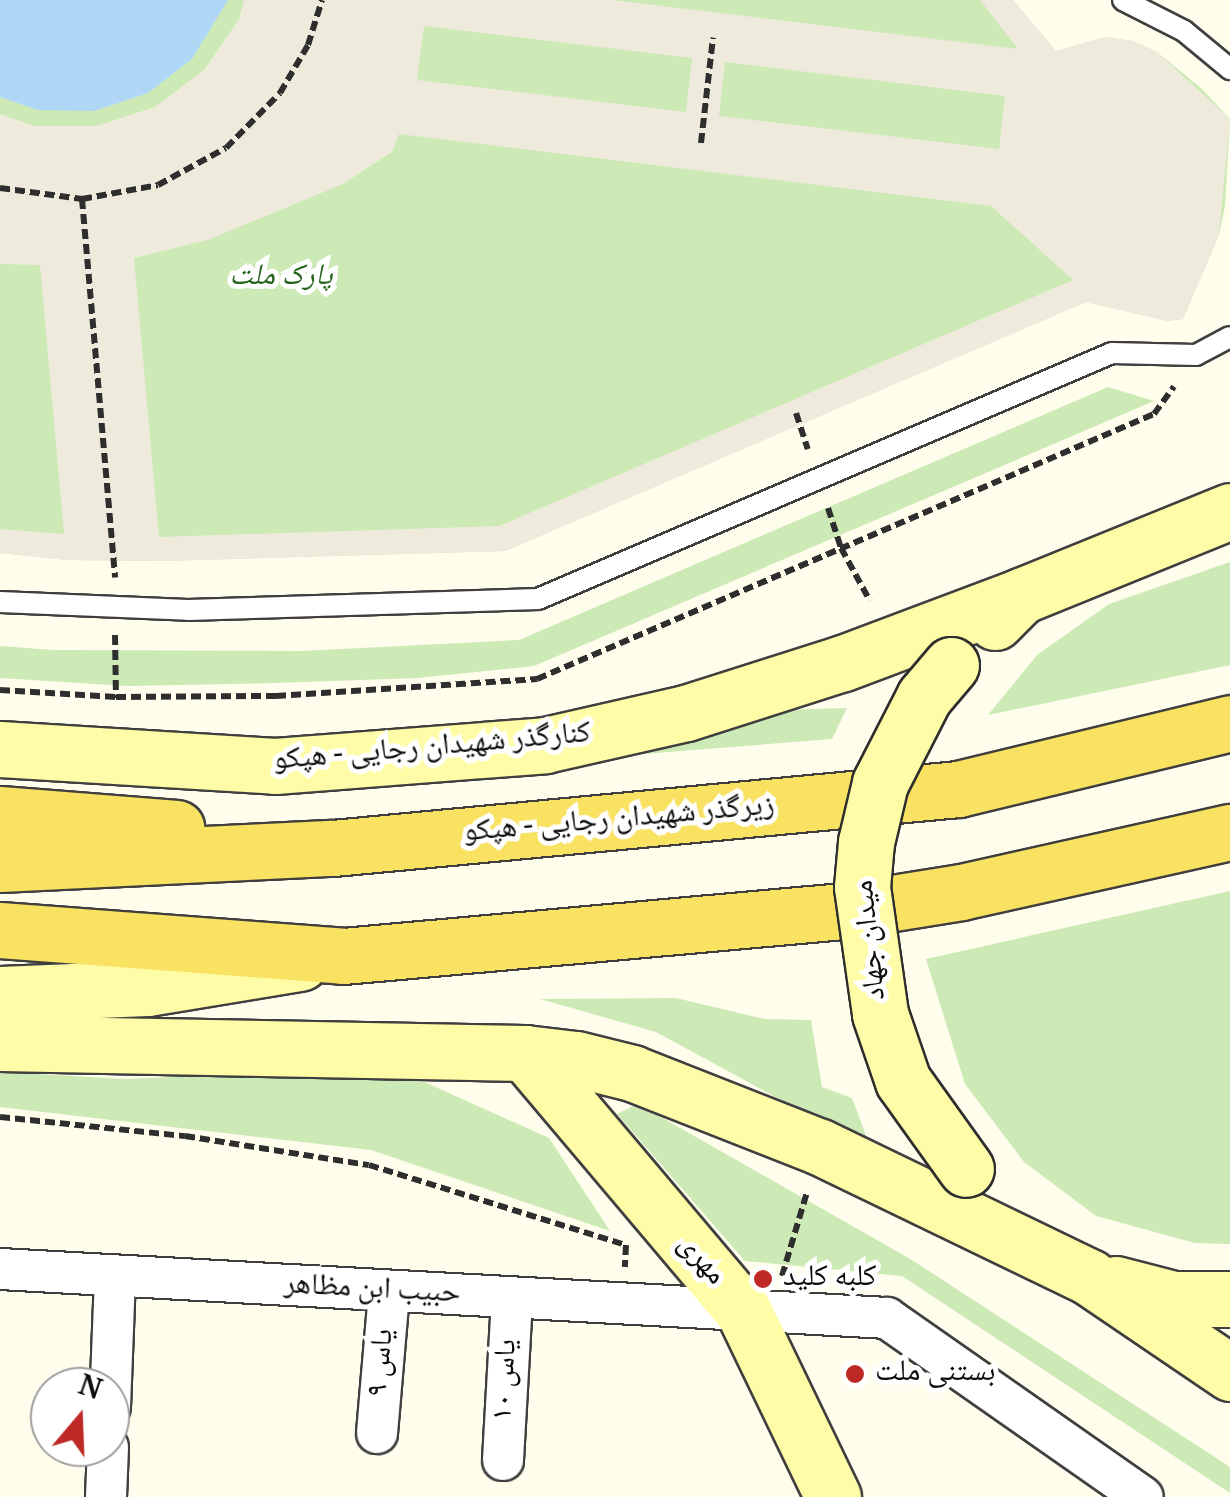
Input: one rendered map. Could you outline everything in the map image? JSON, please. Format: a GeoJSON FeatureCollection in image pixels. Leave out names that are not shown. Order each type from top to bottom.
{"type":"FeatureCollection","features":[{"type":"Feature","properties":{"kind":"main road","name":"میدان جهاد"},"geometry":{"type":"LineString","coordinates":[[1230,511],[1021,596],[951,665],[924,697],[880,783],[866,842],[862,887],[880,1014],[903,1081],[966,1169],[1036,1240],[1088,1277],[1173,1299],[1230,1299]]}},
{"type":"Feature","properties":{"kind":"main road","name":"کنارگذر شهیدان رجایی - هپکو"},"geometry":{"type":"LineString","coordinates":[[0,750],[275,766],[545,745],[686,712],[894,645],[1021,596]]}},
{"type":"Feature","properties":{"kind":"main road","name":"زیرگذر شهیدان رجایی - هپکو"},"geometry":{"type":"LineString","coordinates":[[0,864],[333,848],[958,789],[1230,723]]}},
{"type":"Feature","properties":{"kind":"main road"},"geometry":{"type":"LineString","coordinates":[[0,814],[141,824],[333,848]]}},
{"type":"Feature","properties":{"kind":"main road"},"geometry":{"type":"LineString","coordinates":[[0,994],[147,988],[343,956],[843,911],[961,892],[1230,832]]}},
{"type":"Feature","properties":{"kind":"main road"},"geometry":{"type":"LineString","coordinates":[[0,930],[343,956]]}},
{"type":"Feature","properties":{"kind":"main road"},"geometry":{"type":"LineString","coordinates":[[0,1043],[525,1053],[576,1059],[632,1073],[820,1148],[1088,1277],[1230,1373]]}},
{"type":"Feature","properties":{"kind":"main road","name":"مهری"},"geometry":{"type":"LineString","coordinates":[[525,1053],[757,1313],[832,1497]]}},
{"type":"Feature","properties":{"kind":"street","name":"حبیب ابن مظاهر"},"geometry":{"type":"LineString","coordinates":[[0,1269],[887,1318],[1142,1497]]}},
{"type":"Feature","properties":{"kind":"street"},"geometry":{"type":"LineString","coordinates":[[112,1367],[116,1276]]}},
{"type":"Feature","properties":{"kind":"street","name":"یاس ۹"},"geometry":{"type":"LineString","coordinates":[[377,1433],[389,1292]]}},
{"type":"Feature","properties":{"kind":"street","name":"یاس ۱۰"},"geometry":{"type":"LineString","coordinates":[[503,1460],[512,1299]]}},
{"type":"Feature","properties":{"kind":"street"},"geometry":{"type":"LineString","coordinates":[[106,1497],[107,1467]]}},
{"type":"Feature","properties":{"kind":"lane"},"geometry":{"type":"LineString","coordinates":[[1123,0],[1184,31],[1230,69]]}},
{"type":"Feature","properties":{"kind":"lane"},"geometry":{"type":"LineString","coordinates":[[0,602],[114,609],[538,599],[1112,353],[1196,355],[1230,338]]}},
{"type":"Feature","properties":{"kind":"path"},"geometry":{"type":"LineString","coordinates":[[0,188],[82,199],[158,185],[226,148],[280,94],[308,45],[322,0]]}},
{"type":"Feature","properties":{"kind":"path"},"geometry":{"type":"LineString","coordinates":[[701,143],[713,38]]}},
{"type":"Feature","properties":{"kind":"path"},"geometry":{"type":"LineString","coordinates":[[82,199],[115,561],[116,754]]}},
{"type":"Feature","properties":{"kind":"path"},"geometry":{"type":"LineString","coordinates":[[796,412],[842,548],[894,645]]}},
{"type":"Feature","properties":{"kind":"path"},"geometry":{"type":"LineString","coordinates":[[0,1117],[184,1136],[368,1165],[626,1245]]}},
{"type":"Feature","properties":{"kind":"path"},"geometry":{"type":"LineString","coordinates":[[757,1313],[820,1148]]}},
{"type":"Feature","properties":{"kind":"green space","name":"پارک ملت"},"geometry":{"type":"Polygon","coordinates":[[[0,0],[1013,0],[1056,51],[1105,37],[1133,41],[1157,52],[1202,89],[1230,119],[1225,206],[1219,235],[1183,319],[1168,321],[1086,302],[505,551],[162,561],[67,560],[0,553],[0,0]]]}},
{"type":"Feature","properties":{"kind":"green space"},"geometry":{"type":"Polygon","coordinates":[[[1108,387],[1154,401],[534,666],[418,678],[276,683],[127,686],[0,678],[0,646],[54,650],[301,651],[519,640],[1108,387]]]}},
{"type":"Feature","properties":{"kind":"green space"},"geometry":{"type":"Polygon","coordinates":[[[1230,562],[1230,665],[988,715],[1037,655],[1109,604],[1230,562]]]}},
{"type":"Feature","properties":{"kind":"green space"},"geometry":{"type":"Polygon","coordinates":[[[847,708],[832,739],[605,757],[782,710],[847,708]]]}},
{"type":"Feature","properties":{"kind":"green space"},"geometry":{"type":"Polygon","coordinates":[[[1230,891],[1230,1244],[1195,1243],[1096,1216],[1024,1162],[965,1084],[926,959],[1230,891]]]}},
{"type":"Feature","properties":{"kind":"green space"},"geometry":{"type":"Polygon","coordinates":[[[676,998],[764,1019],[811,1020],[822,1087],[852,1098],[871,1149],[656,1032],[540,999],[676,998]]]}},
{"type":"Feature","properties":{"kind":"green space"},"geometry":{"type":"Polygon","coordinates":[[[0,1072],[124,1079],[240,1074],[420,1080],[549,1138],[610,1231],[371,1150],[0,1107],[0,1072]]]}},
{"type":"Feature","properties":{"kind":"green space"},"geometry":{"type":"Polygon","coordinates":[[[638,1104],[912,1260],[1230,1467],[1230,1493],[902,1276],[745,1261],[617,1114],[638,1104]]]}},
{"type":"Feature","properties":{"kind":"shaded area"},"geometry":{"type":"Polygon","coordinates":[[[244,0],[612,0],[1018,49],[980,0],[1013,0],[1056,51],[1105,37],[1133,41],[1157,52],[1230,119],[1219,235],[1183,319],[1168,321],[1086,302],[505,551],[162,561],[67,560],[0,553],[0,529],[64,534],[40,265],[0,264],[0,114],[35,126],[96,126],[155,107],[204,70],[239,19],[244,0]],[[424,26],[417,80],[686,112],[692,58],[424,26]],[[725,62],[719,116],[999,149],[1005,96],[725,62]],[[399,134],[392,152],[343,184],[208,240],[134,258],[159,537],[499,526],[1073,280],[991,206],[399,134]]]}},
{"type":"Feature","properties":{"kind":"water"},"geometry":{"type":"Polygon","coordinates":[[[0,0],[228,0],[192,59],[148,93],[94,111],[38,110],[0,97],[0,0]]]}},
{"type":"Feature","properties":{"kind":"place","name":"کلبه کلید"},"geometry":{"type":"Point","coordinates":[763,1279]}},
{"type":"Feature","properties":{"kind":"place","name":"بستنی ملت"},"geometry":{"type":"Point","coordinates":[855,1374]}}]}
